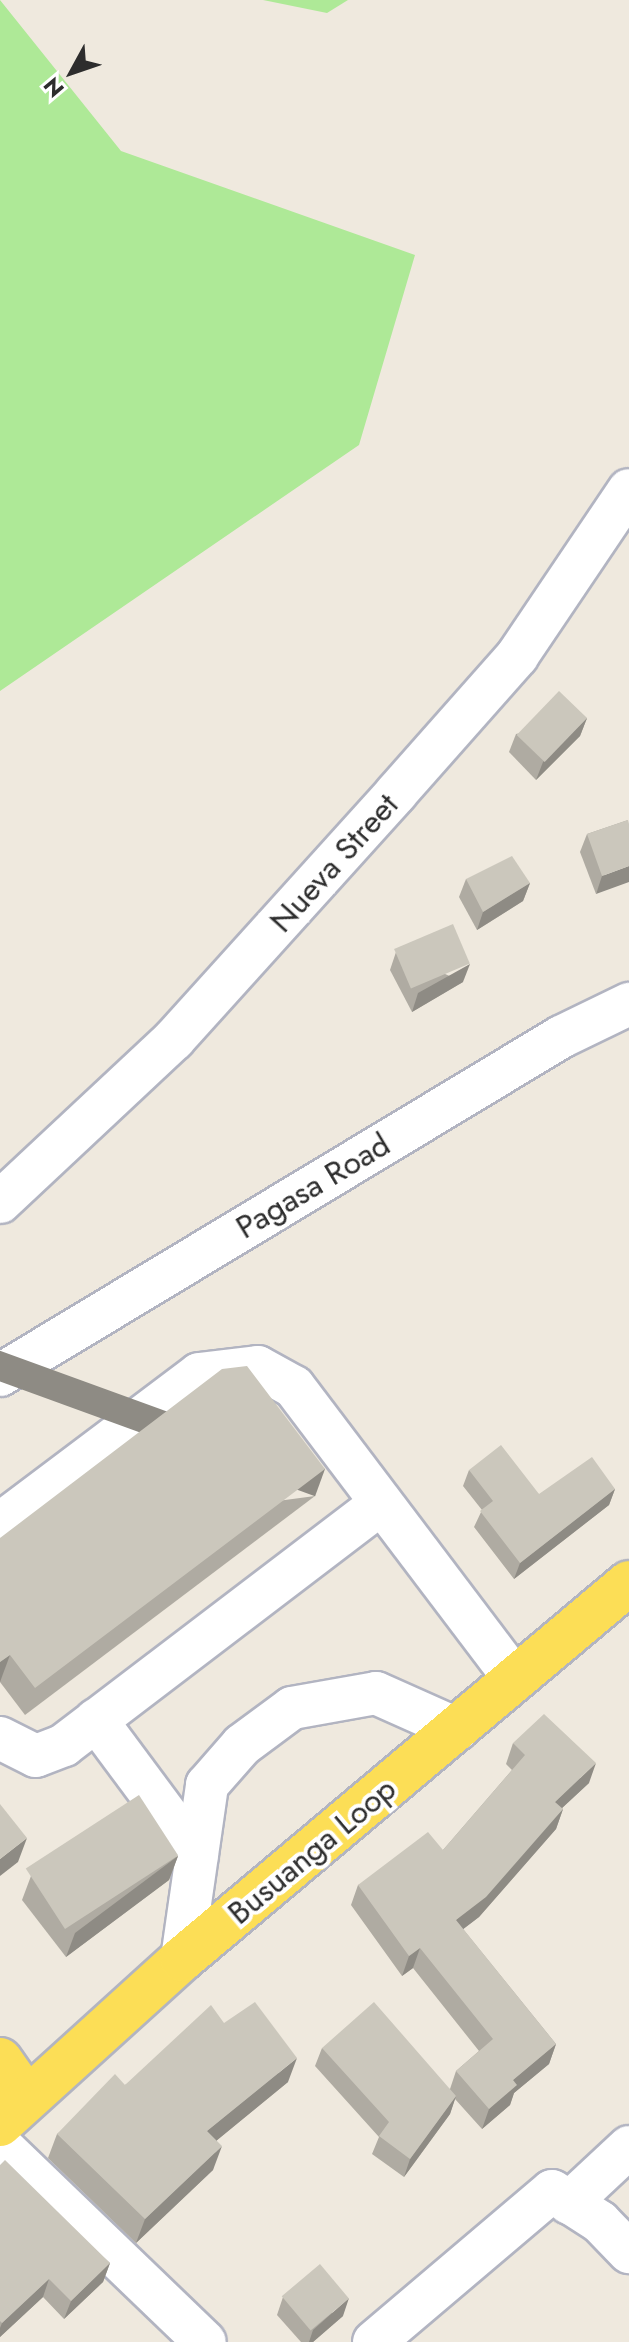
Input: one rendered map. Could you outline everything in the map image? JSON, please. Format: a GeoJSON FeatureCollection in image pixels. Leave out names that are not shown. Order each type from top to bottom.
{"type":"FeatureCollection","features":[{"type":"Feature","properties":{"kind":"main road","name":"Busuanga Loop"},"geometry":{"type":"LineString","coordinates":[[13,2111],[182,1959],[629,1583]]}},
{"type":"Feature","properties":{"kind":"main road"},"geometry":{"type":"LineString","coordinates":[[0,2060],[13,2111]]}},
{"type":"Feature","properties":{"kind":"street","name":"Nueva Street"},"geometry":{"type":"LineString","coordinates":[[0,1202],[174,1039],[417,770],[517,656],[629,490]]}},
{"type":"Feature","properties":{"kind":"street","name":"Pagasa Road"},"geometry":{"type":"LineString","coordinates":[[0,1375],[561,1037],[629,1004]]}},
{"type":"Feature","properties":{"kind":"street"},"geometry":{"type":"LineString","coordinates":[[0,1524],[199,1374],[238,1364],[278,1374],[294,1387],[514,1678]]}},
{"type":"Feature","properties":{"kind":"street"},"geometry":{"type":"LineString","coordinates":[[0,1738],[36,1756],[96,1720],[380,1504]]}},
{"type":"Feature","properties":{"kind":"street"},"geometry":{"type":"LineString","coordinates":[[182,1959],[207,1785],[242,1745],[292,1708],[376,1693],[457,1729]]}},
{"type":"Feature","properties":{"kind":"street"},"geometry":{"type":"LineString","coordinates":[[96,1720],[197,1856]]}},
{"type":"Feature","properties":{"kind":"street"},"geometry":{"type":"LineString","coordinates":[[0,2145],[205,2342]]}},
{"type":"Feature","properties":{"kind":"street"},"geometry":{"type":"LineString","coordinates":[[569,2203],[629,2147]]}},
{"type":"Feature","properties":{"kind":"street"},"geometry":{"type":"LineString","coordinates":[[374,2342],[552,2191],[629,2252]]}},
{"type":"Feature","properties":{"kind":"green space"},"geometry":{"type":"Polygon","coordinates":[[[0,0],[121,151],[415,255],[359,445],[0,691],[0,0]]]}},
{"type":"Feature","properties":{"kind":"green space"},"geometry":{"type":"Polygon","coordinates":[[[263,0],[348,0],[327,13],[263,0]]]}},
{"type":"Feature","properties":{"kind":"building"},"geometry":{"type":"Polygon","coordinates":[[[559,691],[587,718],[545,762],[517,735],[559,691]]]}},
{"type":"Feature","properties":{"kind":"building"},"geometry":{"type":"Polygon","coordinates":[[[628,820],[629,866],[602,876],[587,834],[628,820]]]}},
{"type":"Feature","properties":{"kind":"building"},"geometry":{"type":"Polygon","coordinates":[[[512,856],[530,883],[483,912],[466,879],[512,856]]]}},
{"type":"Feature","properties":{"kind":"building"},"geometry":{"type":"Polygon","coordinates":[[[453,924],[470,964],[411,989],[394,949],[453,924]]]}},
{"type":"Feature","properties":{"kind":"building"},"geometry":{"type":"Polygon","coordinates":[[[247,1366],[325,1469],[35,1688],[10,1655],[0,1662],[0,1538],[222,1369],[247,1366]]]}},
{"type":"Feature","properties":{"kind":"building"},"geometry":{"type":"Polygon","coordinates":[[[501,1445],[539,1494],[592,1457],[615,1489],[520,1563],[480,1511],[493,1501],[469,1470],[501,1445]]]}},
{"type":"Feature","properties":{"kind":"building"},"geometry":{"type":"Polygon","coordinates":[[[544,1714],[596,1763],[555,1802],[563,1809],[486,1897],[456,1920],[556,2044],[513,2080],[517,2085],[489,2109],[456,2071],[493,2039],[420,1948],[409,1956],[358,1885],[428,1832],[443,1850],[525,1755],[513,1743],[544,1714]]]}},
{"type":"Feature","properties":{"kind":"building"},"geometry":{"type":"Polygon","coordinates":[[[139,1795],[178,1855],[65,1929],[26,1869],[139,1795]]]}},
{"type":"Feature","properties":{"kind":"building"},"geometry":{"type":"Polygon","coordinates":[[[0,1804],[27,1838],[0,1859],[0,1804]]]}},
{"type":"Feature","properties":{"kind":"building"},"geometry":{"type":"Polygon","coordinates":[[[255,2002],[297,2058],[207,2131],[222,2146],[145,2219],[57,2134],[115,2074],[125,2085],[211,2005],[224,2023],[255,2002]]]}},
{"type":"Feature","properties":{"kind":"building"},"geometry":{"type":"Polygon","coordinates":[[[374,2002],[456,2096],[410,2159],[379,2136],[389,2122],[322,2048],[374,2002]]]}},
{"type":"Feature","properties":{"kind":"building"},"geometry":{"type":"Polygon","coordinates":[[[5,2160],[110,2263],[71,2301],[49,2279],[2,2323],[0,2165],[5,2160]]]}},
{"type":"Feature","properties":{"kind":"building"},"geometry":{"type":"Polygon","coordinates":[[[320,2264],[349,2298],[311,2331],[282,2296],[320,2264]]]}}]}
